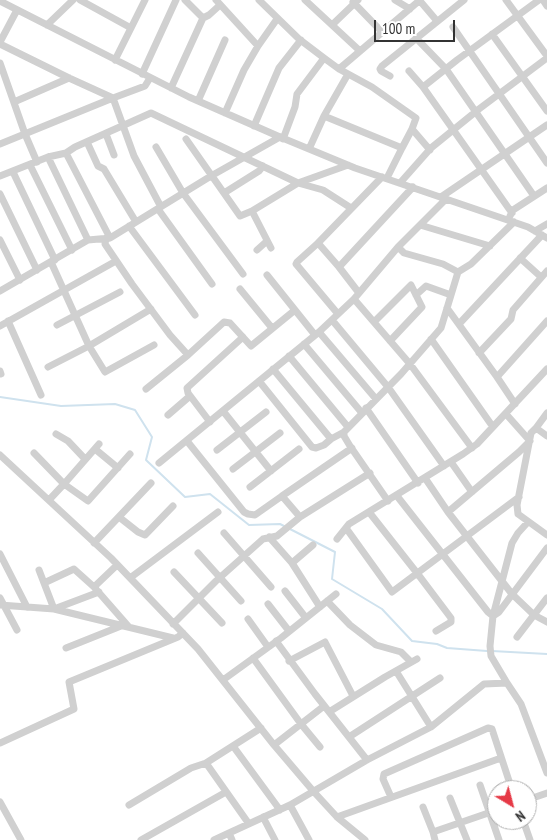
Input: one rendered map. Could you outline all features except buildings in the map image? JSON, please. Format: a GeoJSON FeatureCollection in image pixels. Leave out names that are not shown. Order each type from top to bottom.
{"type":"FeatureCollection","features":[{"type":"Feature","properties":{"kind":"street"},"geometry":{"type":"LineString","coordinates":[[47,25],[73,0]]}},
{"type":"Feature","properties":{"kind":"street"},"geometry":{"type":"LineString","coordinates":[[80,0],[131,28]]}},
{"type":"Feature","properties":{"kind":"street"},"geometry":{"type":"LineString","coordinates":[[116,60],[145,0]]}},
{"type":"Feature","properties":{"kind":"street"},"geometry":{"type":"LineString","coordinates":[[142,74],[176,0]]}},
{"type":"Feature","properties":{"kind":"street"},"geometry":{"type":"LineString","coordinates":[[185,0],[203,18]]}},
{"type":"Feature","properties":{"kind":"street"},"geometry":{"type":"LineString","coordinates":[[259,0],[277,19],[324,58],[339,69],[372,87],[416,118],[402,148],[384,178],[351,208],[296,264],[338,314]]}},
{"type":"Feature","properties":{"kind":"street"},"geometry":{"type":"LineString","coordinates":[[305,0],[360,51]]}},
{"type":"Feature","properties":{"kind":"street"},"geometry":{"type":"LineString","coordinates":[[396,0],[410,9]]}},
{"type":"Feature","properties":{"kind":"street"},"geometry":{"type":"LineString","coordinates":[[339,69],[420,0],[437,21]]}},
{"type":"Feature","properties":{"kind":"street"},"geometry":{"type":"LineString","coordinates":[[390,76],[380,69],[464,0]]}},
{"type":"Feature","properties":{"kind":"street"},"geometry":{"type":"LineString","coordinates":[[400,183],[430,150],[547,58],[506,0]]}},
{"type":"Feature","properties":{"kind":"street"},"geometry":{"type":"LineString","coordinates":[[423,87],[539,0]]}},
{"type":"Feature","properties":{"kind":"street"},"geometry":{"type":"LineString","coordinates":[[543,0],[547,6]]}},
{"type":"Feature","properties":{"kind":"street"},"geometry":{"type":"LineString","coordinates":[[0,1],[170,88],[254,126],[348,165],[511,221],[541,235]]}},
{"type":"Feature","properties":{"kind":"street"},"geometry":{"type":"LineString","coordinates":[[332,25],[355,1],[382,32]]}},
{"type":"Feature","properties":{"kind":"street"},"geometry":{"type":"LineString","coordinates":[[170,88],[203,18],[209,15],[218,2],[258,46]]}},
{"type":"Feature","properties":{"kind":"street"},"geometry":{"type":"LineString","coordinates":[[17,10],[0,43],[113,98],[134,156],[159,208],[212,284]]}},
{"type":"Feature","properties":{"kind":"street"},"geometry":{"type":"LineString","coordinates":[[224,113],[244,70],[277,19]]}},
{"type":"Feature","properties":{"kind":"street"},"geometry":{"type":"LineString","coordinates":[[453,27],[547,163]]}},
{"type":"Feature","properties":{"kind":"street"},"geometry":{"type":"LineString","coordinates":[[492,34],[547,110]]}},
{"type":"Feature","properties":{"kind":"street"},"geometry":{"type":"LineString","coordinates":[[416,38],[446,69],[534,196]]}},
{"type":"Feature","properties":{"kind":"street"},"geometry":{"type":"LineString","coordinates":[[198,101],[225,40]]}},
{"type":"Feature","properties":{"kind":"street"},"geometry":{"type":"LineString","coordinates":[[254,126],[278,68],[301,40]]}},
{"type":"Feature","properties":{"kind":"street"},"geometry":{"type":"LineString","coordinates":[[0,291],[88,240],[108,238],[245,157],[282,138],[295,107],[297,94],[324,58]]}},
{"type":"Feature","properties":{"kind":"street"},"geometry":{"type":"LineString","coordinates":[[0,63],[24,134],[38,162]]}},
{"type":"Feature","properties":{"kind":"street"},"geometry":{"type":"LineString","coordinates":[[259,381],[312,447],[316,448],[324,445],[346,429],[388,387],[441,328],[458,272],[471,264],[490,246],[511,221],[512,212],[423,87],[409,72]]}},
{"type":"Feature","properties":{"kind":"street"},"geometry":{"type":"LineString","coordinates":[[309,149],[324,116],[348,74]]}},
{"type":"Feature","properties":{"kind":"street"},"geometry":{"type":"LineString","coordinates":[[14,102],[69,78]]}},
{"type":"Feature","properties":{"kind":"street"},"geometry":{"type":"LineString","coordinates":[[0,144],[145,86],[150,78]]}},
{"type":"Feature","properties":{"kind":"street"},"geometry":{"type":"LineString","coordinates":[[0,176],[48,157],[66,153],[152,113],[298,182],[323,190],[351,208]]}},
{"type":"Feature","properties":{"kind":"street"},"geometry":{"type":"LineString","coordinates":[[324,116],[402,148]]}},
{"type":"Feature","properties":{"kind":"street"},"geometry":{"type":"LineString","coordinates":[[159,463],[317,334],[357,296],[398,247],[444,198],[547,125]]}},
{"type":"Feature","properties":{"kind":"street"},"geometry":{"type":"LineString","coordinates":[[412,129],[430,150]]}},
{"type":"Feature","properties":{"kind":"street"},"geometry":{"type":"LineString","coordinates":[[106,134],[114,154]]}},
{"type":"Feature","properties":{"kind":"street"},"geometry":{"type":"LineString","coordinates":[[186,139],[240,216],[252,211],[298,182],[348,165]]}},
{"type":"Feature","properties":{"kind":"street"},"geometry":{"type":"LineString","coordinates":[[88,142],[98,166],[104,169],[133,224],[195,315]]}},
{"type":"Feature","properties":{"kind":"street"},"geometry":{"type":"LineString","coordinates":[[156,147],[183,193],[243,274]]}},
{"type":"Feature","properties":{"kind":"street"},"geometry":{"type":"LineString","coordinates":[[66,153],[108,238]]}},
{"type":"Feature","properties":{"kind":"street"},"geometry":{"type":"LineString","coordinates":[[48,157],[88,240]]}},
{"type":"Feature","properties":{"kind":"street"},"geometry":{"type":"LineString","coordinates":[[30,165],[72,250]]}},
{"type":"Feature","properties":{"kind":"street"},"geometry":{"type":"LineString","coordinates":[[224,193],[259,171],[263,166]]}},
{"type":"Feature","properties":{"kind":"street"},"geometry":{"type":"LineString","coordinates":[[12,172],[53,261],[75,316],[89,346],[104,371],[107,372],[154,345]]}},
{"type":"Feature","properties":{"kind":"street"},"geometry":{"type":"LineString","coordinates":[[339,267],[413,188]]}},
{"type":"Feature","properties":{"kind":"street"},"geometry":{"type":"LineString","coordinates":[[512,212],[547,188]]}},
{"type":"Feature","properties":{"kind":"street"},"geometry":{"type":"LineString","coordinates":[[0,194],[37,270]]}},
{"type":"Feature","properties":{"kind":"street"},"geometry":{"type":"LineString","coordinates":[[252,211],[271,248]]}},
{"type":"Feature","properties":{"kind":"street"},"geometry":{"type":"LineString","coordinates":[[459,324],[541,235],[547,224]]}},
{"type":"Feature","properties":{"kind":"street"},"geometry":{"type":"LineString","coordinates":[[420,225],[490,246]]}},
{"type":"Feature","properties":{"kind":"street"},"geometry":{"type":"LineString","coordinates":[[108,238],[105,244],[170,335],[188,355]]}},
{"type":"Feature","properties":{"kind":"street"},"geometry":{"type":"LineString","coordinates":[[0,240],[3,255],[20,280]]}},
{"type":"Feature","properties":{"kind":"street"},"geometry":{"type":"LineString","coordinates":[[257,250],[267,241]]}},
{"type":"Feature","properties":{"kind":"street"},"geometry":{"type":"LineString","coordinates":[[318,243],[339,267],[374,322],[410,364],[472,448]]}},
{"type":"Feature","properties":{"kind":"street"},"geometry":{"type":"LineString","coordinates":[[398,247],[404,253],[443,264],[458,272]]}},
{"type":"Feature","properties":{"kind":"street"},"geometry":{"type":"LineString","coordinates":[[520,258],[541,277]]}},
{"type":"Feature","properties":{"kind":"street"},"geometry":{"type":"LineString","coordinates":[[0,326],[116,260]]}},
{"type":"Feature","properties":{"kind":"street"},"geometry":{"type":"LineString","coordinates":[[479,353],[510,319],[513,310],[547,270]]}},
{"type":"Feature","properties":{"kind":"street"},"geometry":{"type":"LineString","coordinates":[[267,275],[295,310],[376,399]]}},
{"type":"Feature","properties":{"kind":"street"},"geometry":{"type":"LineString","coordinates":[[374,322],[411,285],[422,307],[390,341]]}},
{"type":"Feature","properties":{"kind":"street"},"geometry":{"type":"LineString","coordinates":[[416,295],[426,286],[451,295]]}},
{"type":"Feature","properties":{"kind":"street"},"geometry":{"type":"LineString","coordinates":[[240,289],[272,328]]}},
{"type":"Feature","properties":{"kind":"street"},"geometry":{"type":"LineString","coordinates":[[58,325],[120,292]]}},
{"type":"Feature","properties":{"kind":"street"},"geometry":{"type":"LineString","coordinates":[[447,308],[515,404]]}},
{"type":"Feature","properties":{"kind":"street"},"geometry":{"type":"LineString","coordinates":[[48,368],[151,309]]}},
{"type":"Feature","properties":{"kind":"street"},"geometry":{"type":"LineString","coordinates":[[146,389],[226,321],[252,345],[295,310]]}},
{"type":"Feature","properties":{"kind":"street"},"geometry":{"type":"LineString","coordinates":[[332,320],[388,387],[444,466]]}},
{"type":"Feature","properties":{"kind":"street"},"geometry":{"type":"LineString","coordinates":[[8,321],[41,395]]}},
{"type":"Feature","properties":{"kind":"street"},"geometry":{"type":"LineString","coordinates":[[497,377],[547,321]]}},
{"type":"Feature","properties":{"kind":"street"},"geometry":{"type":"LineString","coordinates":[[210,422],[187,391],[189,386],[243,337]]}},
{"type":"Feature","properties":{"kind":"street"},"geometry":{"type":"LineString","coordinates":[[431,339],[494,427]]}},
{"type":"Feature","properties":{"kind":"street"},"geometry":{"type":"LineString","coordinates":[[304,344],[364,410],[448,512],[512,594],[534,615],[547,622]]}},
{"type":"Feature","properties":{"kind":"street"},"geometry":{"type":"LineString","coordinates":[[289,356],[346,429]]}},
{"type":"Feature","properties":{"kind":"street"},"geometry":{"type":"LineString","coordinates":[[273,369],[331,439]]}},
{"type":"Feature","properties":{"kind":"street"},"geometry":{"type":"LineString","coordinates":[[337,539],[346,528],[369,512],[472,448],[547,369]]}},
{"type":"Feature","properties":{"kind":"street"},"geometry":{"type":"LineString","coordinates":[[168,415],[190,396]]}},
{"type":"Feature","properties":{"kind":"street"},"geometry":{"type":"LineString","coordinates":[[223,411],[271,471]]}},
{"type":"Feature","properties":{"kind":"street"},"geometry":{"type":"LineString","coordinates":[[217,450],[266,412]]}},
{"type":"Feature","properties":{"kind":"street"},"geometry":{"type":"LineString","coordinates":[[547,413],[531,434],[517,505],[518,514],[546,535],[547,526]]}},
{"type":"Feature","properties":{"kind":"street"},"geometry":{"type":"LineString","coordinates":[[506,414],[530,441]]}},
{"type":"Feature","properties":{"kind":"street"},"geometry":{"type":"LineString","coordinates":[[536,428],[547,436]]}},
{"type":"Feature","properties":{"kind":"street"},"geometry":{"type":"LineString","coordinates":[[346,429],[344,436],[388,501]]}},
{"type":"Feature","properties":{"kind":"street"},"geometry":{"type":"LineString","coordinates":[[56,434],[68,441],[85,459]]}},
{"type":"Feature","properties":{"kind":"street"},"geometry":{"type":"LineString","coordinates":[[232,469],[280,434]]}},
{"type":"Feature","properties":{"kind":"street"},"geometry":{"type":"LineString","coordinates":[[187,441],[244,512],[255,516],[352,448]]}},
{"type":"Feature","properties":{"kind":"street"},"geometry":{"type":"LineString","coordinates":[[448,512],[530,441]]}},
{"type":"Feature","properties":{"kind":"street"},"geometry":{"type":"LineString","coordinates":[[48,500],[97,446],[118,468]]}},
{"type":"Feature","properties":{"kind":"street"},"geometry":{"type":"LineString","coordinates":[[250,487],[299,449]]}},
{"type":"Feature","properties":{"kind":"street"},"geometry":{"type":"LineString","coordinates":[[34,453],[64,484],[88,501],[130,454]]}},
{"type":"Feature","properties":{"kind":"street"},"geometry":{"type":"LineString","coordinates":[[0,456],[117,565],[183,633],[314,792],[337,817],[362,839]]}},
{"type":"Feature","properties":{"kind":"street"},"geometry":{"type":"LineString","coordinates":[[451,462],[472,492]]}},
{"type":"Feature","properties":{"kind":"street"},"geometry":{"type":"LineString","coordinates":[[173,624],[219,578],[263,539],[277,536],[300,517],[370,473]]}},
{"type":"Feature","properties":{"kind":"street"},"geometry":{"type":"LineString","coordinates":[[94,543],[151,484]]}},
{"type":"Feature","properties":{"kind":"street"},"geometry":{"type":"LineString","coordinates":[[282,496],[300,517]]}},
{"type":"Feature","properties":{"kind":"street"},"geometry":{"type":"LineString","coordinates":[[397,496],[493,616]]}},
{"type":"Feature","properties":{"kind":"street"},"geometry":{"type":"LineString","coordinates":[[346,528],[392,592],[519,497]]}},
{"type":"Feature","properties":{"kind":"street"},"geometry":{"type":"LineString","coordinates":[[119,517],[144,535],[173,506]]}},
{"type":"Feature","properties":{"kind":"street"},"geometry":{"type":"LineString","coordinates":[[130,578],[218,512]]}},
{"type":"Feature","properties":{"kind":"street"},"geometry":{"type":"LineString","coordinates":[[369,512],[418,573],[450,618],[451,622],[436,631]]}},
{"type":"Feature","properties":{"kind":"street"},"geometry":{"type":"LineString","coordinates":[[528,522],[512,543],[493,616],[490,646],[491,656],[521,704],[543,750],[547,772]]}},
{"type":"Feature","properties":{"kind":"street"},"geometry":{"type":"LineString","coordinates":[[224,533],[271,587]]}},
{"type":"Feature","properties":{"kind":"street"},"geometry":{"type":"LineString","coordinates":[[269,537],[292,563],[320,607]]}},
{"type":"Feature","properties":{"kind":"street"},"geometry":{"type":"LineString","coordinates":[[292,563],[313,545]]}},
{"type":"Feature","properties":{"kind":"street"},"geometry":{"type":"LineString","coordinates":[[493,616],[499,612],[547,548]]}},
{"type":"Feature","properties":{"kind":"street"},"geometry":{"type":"LineString","coordinates":[[198,553],[241,601]]}},
{"type":"Feature","properties":{"kind":"street"},"geometry":{"type":"LineString","coordinates":[[0,554],[28,607]]}},
{"type":"Feature","properties":{"kind":"street"},"geometry":{"type":"LineString","coordinates":[[54,609],[96,589],[117,565]]}},
{"type":"Feature","properties":{"kind":"street"},"geometry":{"type":"LineString","coordinates":[[44,583],[74,569],[96,589],[125,626]]}},
{"type":"Feature","properties":{"kind":"street"},"geometry":{"type":"LineString","coordinates":[[39,570],[54,609]]}},
{"type":"Feature","properties":{"kind":"street"},"geometry":{"type":"LineString","coordinates":[[174,572],[222,623]]}},
{"type":"Feature","properties":{"kind":"street"},"geometry":{"type":"LineString","coordinates":[[285,590],[306,618]]}},
{"type":"Feature","properties":{"kind":"street"},"geometry":{"type":"LineString","coordinates":[[223,680],[289,632],[336,594]]}},
{"type":"Feature","properties":{"kind":"street"},"geometry":{"type":"LineString","coordinates":[[517,636],[547,598]]}},
{"type":"Feature","properties":{"kind":"street"},"geometry":{"type":"LineString","coordinates":[[327,601],[350,626],[376,645],[401,652],[414,661],[353,696],[330,712]]}},
{"type":"Feature","properties":{"kind":"street"},"geometry":{"type":"LineString","coordinates":[[1,603],[54,609],[173,638]]}},
{"type":"Feature","properties":{"kind":"street"},"geometry":{"type":"LineString","coordinates":[[1,603],[17,630]]}},
{"type":"Feature","properties":{"kind":"street"},"geometry":{"type":"LineString","coordinates":[[268,604],[289,632]]}},
{"type":"Feature","properties":{"kind":"street"},"geometry":{"type":"LineString","coordinates":[[248,619],[268,647]]}},
{"type":"Feature","properties":{"kind":"street"},"geometry":{"type":"LineString","coordinates":[[66,648],[125,626]]}},
{"type":"Feature","properties":{"kind":"street"},"geometry":{"type":"LineString","coordinates":[[0,743],[74,709],[69,682],[178,637],[183,633]]}},
{"type":"Feature","properties":{"kind":"street"},"geometry":{"type":"LineString","coordinates":[[276,641],[367,760]]}},
{"type":"Feature","properties":{"kind":"street"},"geometry":{"type":"LineString","coordinates":[[290,661],[324,642],[353,696]]}},
{"type":"Feature","properties":{"kind":"street"},"geometry":{"type":"LineString","coordinates":[[253,658],[320,747]]}},
{"type":"Feature","properties":{"kind":"street"},"geometry":{"type":"LineString","coordinates":[[396,671],[430,727]]}},
{"type":"Feature","properties":{"kind":"street"},"geometry":{"type":"LineString","coordinates":[[349,737],[440,678]]}},
{"type":"Feature","properties":{"kind":"street"},"geometry":{"type":"LineString","coordinates":[[214,840],[230,837],[249,824],[290,805],[367,760],[430,727],[484,684],[507,683]]}},
{"type":"Feature","properties":{"kind":"street"},"geometry":{"type":"LineString","coordinates":[[274,745],[324,706]]}},
{"type":"Feature","properties":{"kind":"street"},"geometry":{"type":"LineString","coordinates":[[129,805],[191,768],[206,763],[261,728]]}},
{"type":"Feature","properties":{"kind":"street"},"geometry":{"type":"LineString","coordinates":[[390,797],[383,779],[384,774],[486,728],[492,729],[509,780]]}},
{"type":"Feature","properties":{"kind":"street"},"geometry":{"type":"LineString","coordinates":[[233,746],[280,810]]}},
{"type":"Feature","properties":{"kind":"street"},"geometry":{"type":"LineString","coordinates":[[337,817],[501,758]]}},
{"type":"Feature","properties":{"kind":"street"},"geometry":{"type":"LineString","coordinates":[[206,763],[249,824]]}},
{"type":"Feature","properties":{"kind":"street"},"geometry":{"type":"LineString","coordinates":[[480,785],[487,807]]}},
{"type":"Feature","properties":{"kind":"street"},"geometry":{"type":"LineString","coordinates":[[142,840],[226,792]]}},
{"type":"Feature","properties":{"kind":"street"},"geometry":{"type":"LineString","coordinates":[[450,798],[467,840]]}},
{"type":"Feature","properties":{"kind":"street"},"geometry":{"type":"LineString","coordinates":[[0,802],[2,813],[21,840]]}},
{"type":"Feature","properties":{"kind":"street"},"geometry":{"type":"LineString","coordinates":[[290,805],[309,840]]}},
{"type":"Feature","properties":{"kind":"street"},"geometry":{"type":"LineString","coordinates":[[423,807],[434,836],[460,823],[487,814]]}},
{"type":"Feature","properties":{"kind":"street"},"geometry":{"type":"LineString","coordinates":[[264,817],[275,840]]}},
{"type":"Feature","properties":{"kind":"waterway"},"geometry":{"type":"LineString","coordinates":[[0,397],[61,406],[115,404],[135,410],[152,437],[146,460],[185,497],[210,494],[249,525],[280,524],[284,526]]}},
{"type":"Feature","properties":{"kind":"waterway"},"geometry":{"type":"LineString","coordinates":[[288,528],[335,552],[332,579],[382,609],[412,641],[437,644],[447,648],[487,651]]}},
{"type":"Feature","properties":{"kind":"waterway"},"geometry":{"type":"LineString","coordinates":[[492,651],[547,654]]}}]}
